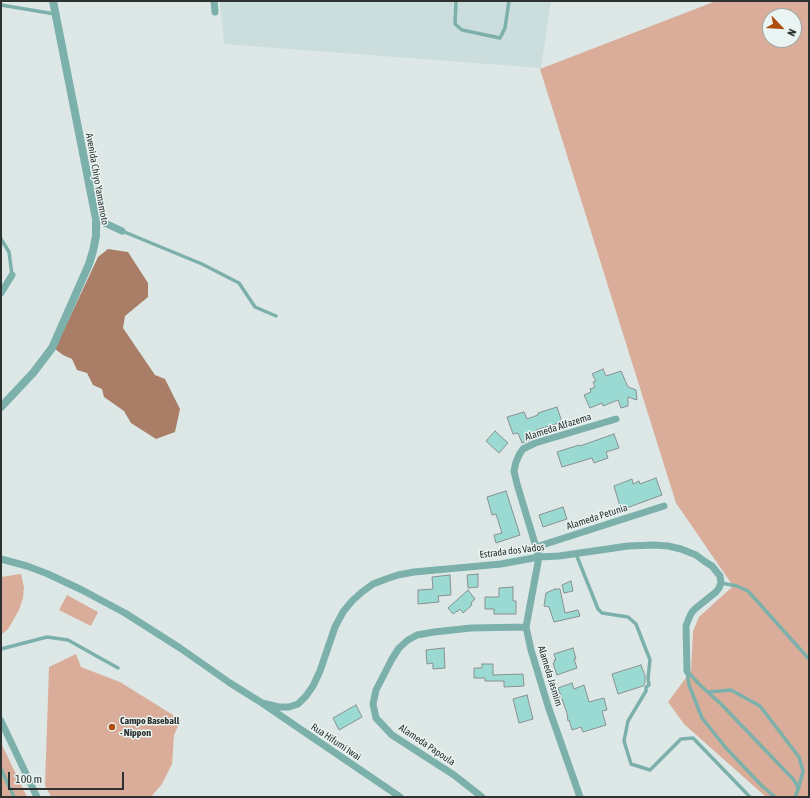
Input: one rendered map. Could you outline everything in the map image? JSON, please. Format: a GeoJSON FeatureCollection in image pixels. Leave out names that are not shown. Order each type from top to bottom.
{"type":"FeatureCollection","features":[{"type":"Feature","properties":{"kind":"street","name":"Avenida Chiyo Yamamoto"},"geometry":{"type":"LineString","coordinates":[[1,407],[33,373],[52,348],[94,252],[96,219],[53,1]]}},
{"type":"Feature","properties":{"kind":"street"},"geometry":{"type":"LineString","coordinates":[[214,1],[215,12]]}},
{"type":"Feature","properties":{"kind":"street"},"geometry":{"type":"LineString","coordinates":[[96,219],[122,231]]}},
{"type":"Feature","properties":{"kind":"street"},"geometry":{"type":"LineString","coordinates":[[1,293],[12,275]]}},
{"type":"Feature","properties":{"kind":"street","name":"Alameda Alfazema"},"geometry":{"type":"LineString","coordinates":[[539,557],[516,484],[514,471],[519,455],[523,449],[535,443],[616,419]]}},
{"type":"Feature","properties":{"kind":"street","name":"Alameda Petunia"},"geometry":{"type":"LineString","coordinates":[[536,547],[664,506]]}},
{"type":"Feature","properties":{"kind":"street","name":"Estrada dos Vados"},"geometry":{"type":"LineString","coordinates":[[262,703],[279,707],[289,707],[298,704],[313,686],[320,671],[335,627],[343,612],[352,600],[374,584],[398,575],[414,572],[500,564],[539,557],[576,554],[628,546],[654,545],[681,549],[696,555],[717,571],[721,582]]}},
{"type":"Feature","properties":{"kind":"street","name":"Alameda Jasmim"},"geometry":{"type":"LineString","coordinates":[[539,557],[526,627],[531,650],[548,706],[580,797]]}},
{"type":"Feature","properties":{"kind":"street","name":"Rua Hifumi Iwai"},"geometry":{"type":"LineString","coordinates":[[1,559],[27,566],[48,574],[125,613],[180,648],[400,797]]}},
{"type":"Feature","properties":{"kind":"street"},"geometry":{"type":"LineString","coordinates":[[687,671],[686,626],[689,618],[696,608],[716,592],[721,582]]}},
{"type":"Feature","properties":{"kind":"street","name":"Alameda Papoula"},"geometry":{"type":"LineString","coordinates":[[482,797],[454,775],[392,735],[376,718],[373,704],[376,690],[392,659],[400,648],[408,640],[417,635],[471,628],[526,627]]}},
{"type":"Feature","properties":{"kind":"street"},"geometry":{"type":"LineString","coordinates":[[1,721],[37,797]]}},
{"type":"Feature","properties":{"kind":"lane"},"geometry":{"type":"LineString","coordinates":[[456,1],[455,24],[462,30],[500,38],[505,28],[509,1]]}},
{"type":"Feature","properties":{"kind":"lane"},"geometry":{"type":"LineString","coordinates":[[1,5],[56,14]]}},
{"type":"Feature","properties":{"kind":"lane"},"geometry":{"type":"LineString","coordinates":[[122,231],[202,264],[239,283],[255,307],[276,316]]}},
{"type":"Feature","properties":{"kind":"lane"},"geometry":{"type":"LineString","coordinates":[[1,239],[9,252],[12,275]]}},
{"type":"Feature","properties":{"kind":"lane"},"geometry":{"type":"LineString","coordinates":[[576,554],[598,609],[602,613],[628,617],[636,624],[650,660],[648,678],[649,685],[646,687],[646,691],[628,721],[624,741],[631,764],[650,770],[681,739],[694,738],[750,797]]}},
{"type":"Feature","properties":{"kind":"lane"},"geometry":{"type":"LineString","coordinates":[[721,582],[737,586],[748,591],[809,659]]}},
{"type":"Feature","properties":{"kind":"lane"},"geometry":{"type":"LineString","coordinates":[[1,649],[47,637],[68,640],[118,668]]}},
{"type":"Feature","properties":{"kind":"lane"},"geometry":{"type":"LineString","coordinates":[[687,671],[793,779],[798,790]]}},
{"type":"Feature","properties":{"kind":"lane"},"geometry":{"type":"LineString","coordinates":[[687,671],[690,685],[702,718],[726,748],[762,786],[775,797]]}},
{"type":"Feature","properties":{"kind":"lane"},"geometry":{"type":"LineString","coordinates":[[708,692],[732,690],[760,706],[799,756],[803,771],[795,797]]}},
{"type":"Feature","properties":{"kind":"lane"},"geometry":{"type":"LineString","coordinates":[[1,769],[14,797]]}},
{"type":"Feature","properties":{"kind":"shaded area"},"geometry":{"type":"Polygon","coordinates":[[[220,1],[551,1],[541,68],[224,44],[220,1]]]}},
{"type":"Feature","properties":{"kind":"shaded area"},"geometry":{"type":"Polygon","coordinates":[[[716,1],[809,1],[809,797],[766,797],[684,724],[668,702],[691,671],[693,631],[699,617],[733,586],[676,503],[540,69],[716,1]]]}},
{"type":"Feature","properties":{"kind":"shaded area"},"geometry":{"type":"Polygon","coordinates":[[[108,249],[128,252],[148,283],[148,297],[125,316],[123,328],[155,375],[165,379],[180,409],[175,432],[156,439],[131,423],[124,411],[104,397],[102,389],[93,385],[87,373],[77,370],[72,359],[55,349],[98,257],[108,249]]]}},
{"type":"Feature","properties":{"kind":"shaded area"},"geometry":{"type":"Polygon","coordinates":[[[21,574],[24,587],[23,598],[14,619],[8,629],[1,635],[1,577],[21,574]]]}},
{"type":"Feature","properties":{"kind":"shaded area"},"geometry":{"type":"Polygon","coordinates":[[[67,595],[98,612],[91,626],[59,610],[67,595]]]}},
{"type":"Feature","properties":{"kind":"shaded area","name":"Campo Baseball - Nippon"},"geometry":{"type":"Polygon","coordinates":[[[76,654],[81,667],[120,682],[181,720],[174,735],[172,764],[162,784],[151,797],[51,797],[45,785],[49,667],[76,654]]]}},
{"type":"Feature","properties":{"kind":"shaded area"},"geometry":{"type":"Polygon","coordinates":[[[1,743],[27,797],[1,797],[1,743]]]}},
{"type":"Feature","properties":{"kind":"building"},"geometry":{"type":"Polygon","coordinates":[[[603,369],[606,376],[621,371],[628,387],[636,390],[637,400],[628,397],[628,406],[621,408],[618,400],[603,406],[602,403],[590,408],[584,395],[591,392],[590,389],[595,387],[593,382],[596,381],[592,374],[603,369]]]}},
{"type":"Feature","properties":{"kind":"building"},"geometry":{"type":"Polygon","coordinates":[[[557,407],[562,422],[536,430],[538,437],[522,443],[518,433],[513,434],[507,417],[524,412],[527,419],[538,415],[538,413],[557,407]]]}},
{"type":"Feature","properties":{"kind":"building"},"geometry":{"type":"Polygon","coordinates":[[[495,431],[508,443],[499,453],[486,441],[495,431]]]}},
{"type":"Feature","properties":{"kind":"building"},"geometry":{"type":"Polygon","coordinates":[[[614,434],[619,448],[606,452],[608,458],[594,463],[592,458],[562,467],[557,452],[579,445],[580,446],[614,434]]]}},
{"type":"Feature","properties":{"kind":"building"},"geometry":{"type":"Polygon","coordinates":[[[656,478],[662,495],[621,510],[614,486],[632,479],[633,484],[639,481],[640,484],[656,478]]]}},
{"type":"Feature","properties":{"kind":"building"},"geometry":{"type":"Polygon","coordinates":[[[506,491],[520,535],[496,543],[494,535],[502,533],[496,514],[492,515],[487,497],[506,491]]]}},
{"type":"Feature","properties":{"kind":"building"},"geometry":{"type":"Polygon","coordinates":[[[563,507],[567,519],[543,527],[539,515],[563,507]]]}},
{"type":"Feature","properties":{"kind":"building"},"geometry":{"type":"Polygon","coordinates":[[[478,574],[478,587],[468,588],[467,575],[478,574]]]}},
{"type":"Feature","properties":{"kind":"building"},"geometry":{"type":"Polygon","coordinates":[[[450,575],[451,595],[438,596],[439,602],[418,604],[418,590],[433,589],[432,577],[450,575]]]}},
{"type":"Feature","properties":{"kind":"building"},"geometry":{"type":"Polygon","coordinates":[[[571,581],[573,591],[564,593],[562,585],[571,581]]]}},
{"type":"Feature","properties":{"kind":"building"},"geometry":{"type":"Polygon","coordinates":[[[513,587],[513,601],[516,601],[516,614],[494,614],[494,609],[485,609],[485,597],[499,597],[499,588],[513,587]]]}},
{"type":"Feature","properties":{"kind":"building"},"geometry":{"type":"Polygon","coordinates":[[[555,589],[560,589],[565,613],[578,610],[580,616],[554,622],[549,607],[544,606],[546,593],[555,589]]]}},
{"type":"Feature","properties":{"kind":"building"},"geometry":{"type":"Polygon","coordinates":[[[468,590],[475,599],[471,603],[472,605],[463,613],[460,609],[453,614],[448,608],[468,590]]]}},
{"type":"Feature","properties":{"kind":"building"},"geometry":{"type":"Polygon","coordinates":[[[444,648],[445,668],[433,669],[433,663],[427,664],[426,650],[444,648]]]}},
{"type":"Feature","properties":{"kind":"building"},"geometry":{"type":"Polygon","coordinates":[[[573,648],[577,668],[557,675],[553,663],[555,662],[554,660],[556,660],[554,654],[573,648]]]}},
{"type":"Feature","properties":{"kind":"building"},"geometry":{"type":"Polygon","coordinates":[[[482,664],[493,664],[493,675],[523,674],[524,686],[504,687],[504,681],[485,681],[485,678],[474,678],[474,668],[482,668],[482,664]]]}},
{"type":"Feature","properties":{"kind":"building"},"geometry":{"type":"Polygon","coordinates":[[[641,665],[645,676],[645,683],[643,686],[618,694],[612,674],[641,665]]]}},
{"type":"Feature","properties":{"kind":"building"},"geometry":{"type":"Polygon","coordinates":[[[572,683],[574,689],[584,685],[589,702],[604,698],[607,710],[602,711],[606,725],[583,732],[581,727],[572,730],[558,688],[572,683]]]}},
{"type":"Feature","properties":{"kind":"building"},"geometry":{"type":"Polygon","coordinates":[[[527,695],[533,719],[519,723],[513,699],[527,695]]]}},
{"type":"Feature","properties":{"kind":"building"},"geometry":{"type":"Polygon","coordinates":[[[356,705],[362,717],[339,730],[333,718],[356,705]]]}},
{"type":"Feature","properties":{"kind":"place","name":"Campo Baseball - Nippon"},"geometry":{"type":"Point","coordinates":[112,727]}}]}
